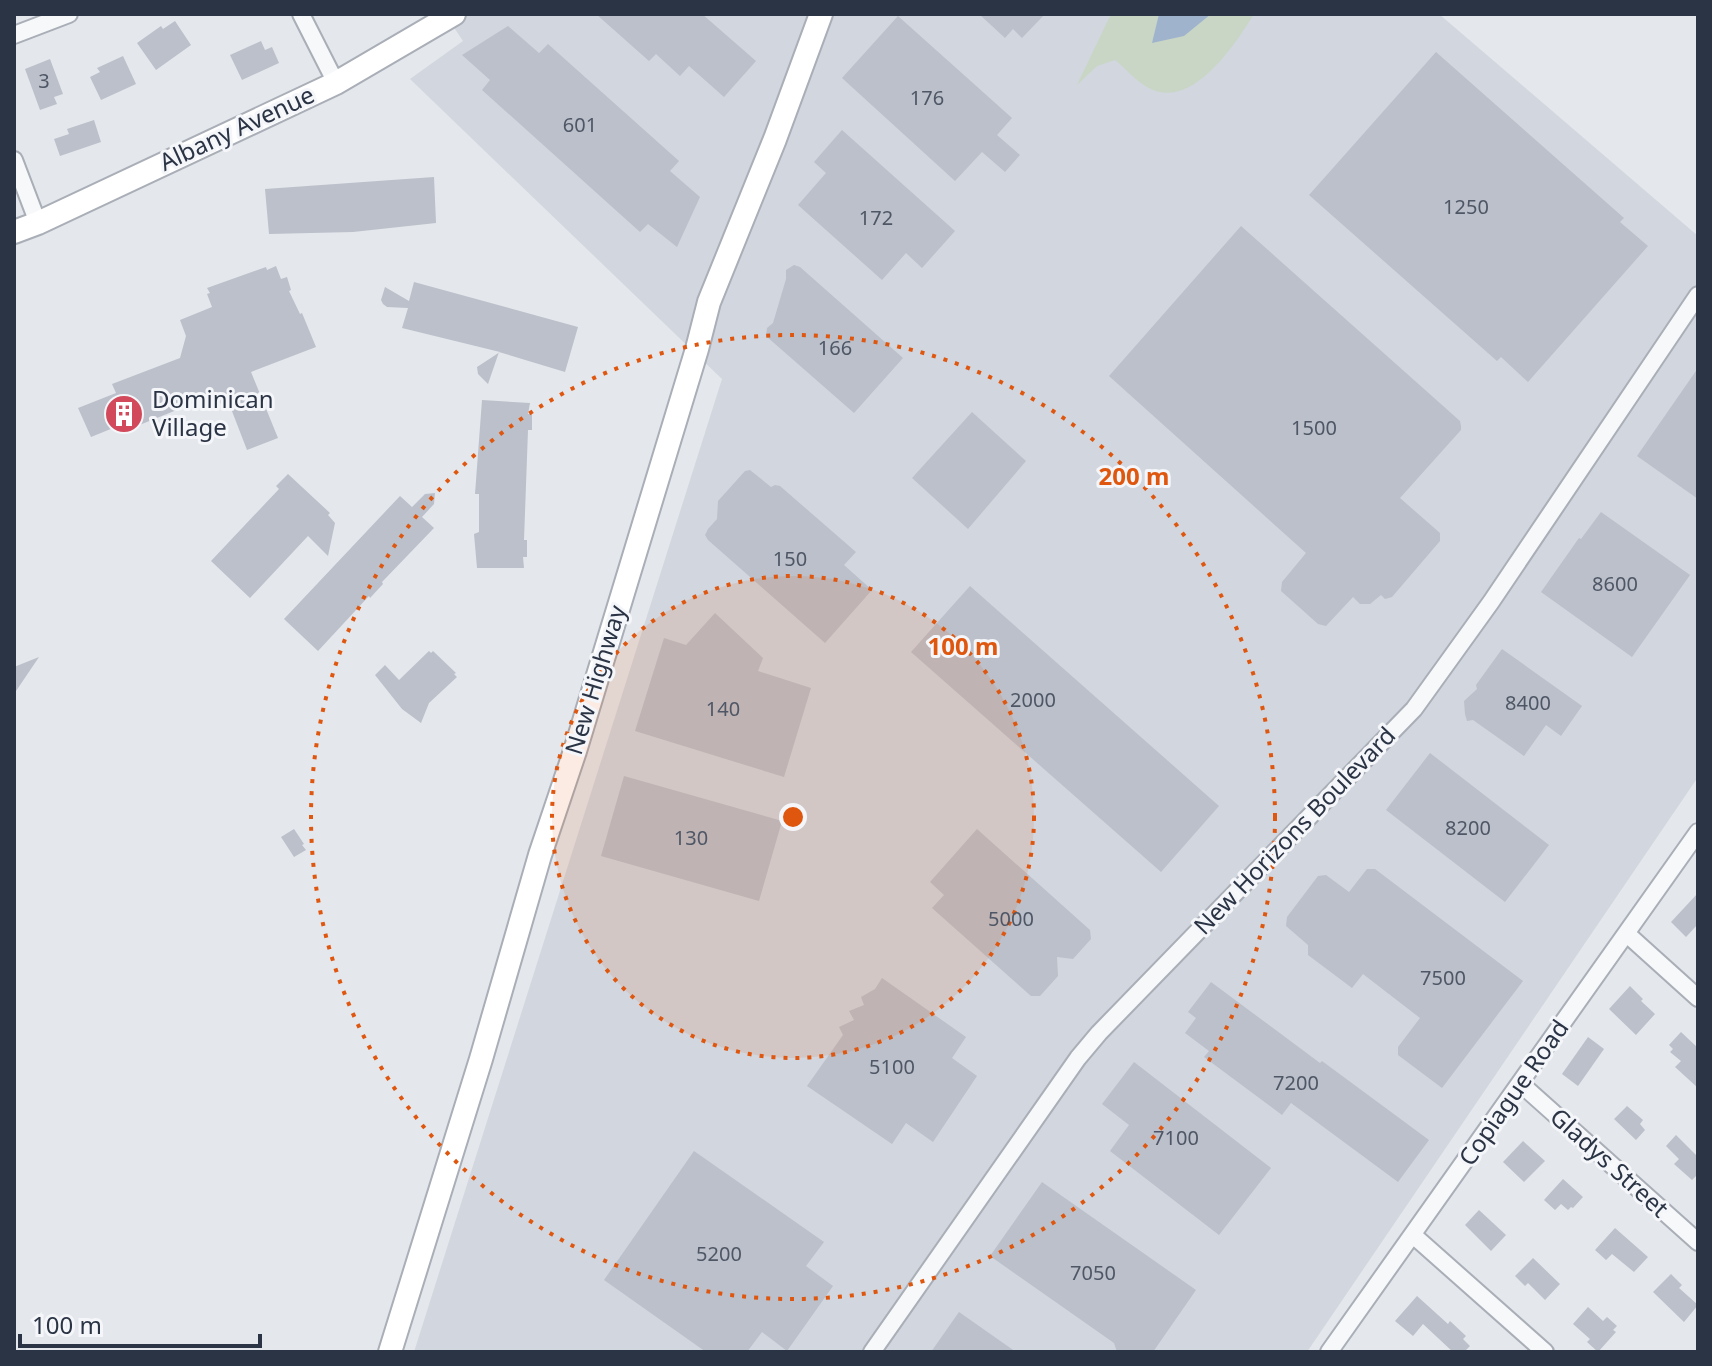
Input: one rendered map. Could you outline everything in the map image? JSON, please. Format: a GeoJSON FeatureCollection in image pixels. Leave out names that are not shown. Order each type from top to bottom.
{"type":"FeatureCollection","features":[{"type":"Feature","properties":{"kind":"main road","name":"Albany Avenue"},"geometry":{"type":"LineString","coordinates":[[14,232],[336,83],[454,14]]}},
{"type":"Feature","properties":{"kind":"main road","name":"New Highway"},"geometry":{"type":"LineString","coordinates":[[390,1352],[709,302],[775,139],[821,14]]}},
{"type":"Feature","properties":{"kind":"street"},"geometry":{"type":"LineString","coordinates":[[14,35],[69,14]]}},
{"type":"Feature","properties":{"kind":"street"},"geometry":{"type":"LineString","coordinates":[[301,14],[336,83]]}},
{"type":"Feature","properties":{"kind":"street"},"geometry":{"type":"LineString","coordinates":[[14,160],[38,223]]}},
{"type":"Feature","properties":{"kind":"street","name":"New Horizons Boulevard"},"geometry":{"type":"LineString","coordinates":[[872,1352],[1078,1058],[1099,1033],[1414,709],[1491,602],[1698,295]]}},
{"type":"Feature","properties":{"kind":"street","name":"Copiague Road"},"geometry":{"type":"LineString","coordinates":[[1329,1352],[1698,832]]}},
{"type":"Feature","properties":{"kind":"street"},"geometry":{"type":"LineString","coordinates":[[1627,934],[1698,998]]}},
{"type":"Feature","properties":{"kind":"street","name":"Gladys Street"},"geometry":{"type":"LineString","coordinates":[[1521,1084],[1698,1242]]}},
{"type":"Feature","properties":{"kind":"street"},"geometry":{"type":"LineString","coordinates":[[1413,1235],[1545,1352]]}},
{"type":"Feature","properties":{"kind":"shaded area"},"geometry":{"type":"Polygon","coordinates":[[[445,14],[1439,14],[1698,236],[1698,777],[1307,1352],[414,1352],[722,379],[410,79],[463,41],[445,14]]]}},
{"type":"Feature","properties":{"kind":"green space"},"geometry":{"type":"Polygon","coordinates":[[[1111,14],[1254,14],[1222,59],[1193,85],[1177,91],[1161,92],[1144,85],[1115,60],[1097,66],[1077,85],[1111,14]]]}},
{"type":"Feature","properties":{"kind":"water"},"geometry":{"type":"Polygon","coordinates":[[[1159,14],[1211,14],[1184,36],[1152,43],[1159,14]]]}},
{"type":"Feature","properties":{"kind":"building"},"geometry":{"type":"Polygon","coordinates":[[[596,14],[702,14],[756,61],[724,97],[689,66],[680,76],[656,54],[649,61],[596,14]]]}},
{"type":"Feature","properties":{"kind":"building"},"geometry":{"type":"Polygon","coordinates":[[[979,14],[1045,14],[1022,38],[1013,29],[1005,38],[979,14]]]}},
{"type":"Feature","properties":{"kind":"building"},"geometry":{"type":"Polygon","coordinates":[[[898,16],[1012,118],[997,135],[1020,155],[1005,172],[982,152],[955,181],[842,78],[898,16]]]}},
{"type":"Feature","properties":{"kind":"building"},"geometry":{"type":"Polygon","coordinates":[[[175,21],[191,45],[156,70],[137,43],[161,26],[163,29],[175,21]]]}},
{"type":"Feature","properties":{"kind":"building"},"geometry":{"type":"Polygon","coordinates":[[[508,26],[539,53],[548,44],[679,161],[670,171],[700,197],[677,247],[648,224],[640,232],[482,90],[490,80],[462,55],[508,26]]]}},
{"type":"Feature","properties":{"kind":"building"},"geometry":{"type":"Polygon","coordinates":[[[261,41],[265,50],[272,47],[279,63],[242,80],[230,55],[261,41]]]}},
{"type":"Feature","properties":{"kind":"building"},"geometry":{"type":"Polygon","coordinates":[[[1436,52],[1624,218],[1620,222],[1648,246],[1528,382],[1501,357],[1497,361],[1309,195],[1436,52]]]}},
{"type":"Feature","properties":{"kind":"building"},"geometry":{"type":"Polygon","coordinates":[[[123,56],[136,84],[101,100],[90,77],[100,72],[97,68],[123,56]]]}},
{"type":"Feature","properties":{"kind":"building"},"geometry":{"type":"Polygon","coordinates":[[[50,59],[63,94],[54,97],[57,104],[40,110],[25,69],[50,59]]]}},
{"type":"Feature","properties":{"kind":"building"},"geometry":{"type":"Polygon","coordinates":[[[94,120],[101,142],[60,156],[54,139],[69,134],[67,129],[94,120]]]}},
{"type":"Feature","properties":{"kind":"building"},"geometry":{"type":"Polygon","coordinates":[[[842,130],[955,231],[922,268],[906,253],[882,280],[798,205],[826,173],[814,162],[842,130]]]}},
{"type":"Feature","properties":{"kind":"building"},"geometry":{"type":"Polygon","coordinates":[[[434,177],[436,223],[353,232],[269,234],[265,189],[434,177]]]}},
{"type":"Feature","properties":{"kind":"building"},"geometry":{"type":"Polygon","coordinates":[[[1241,226],[1460,421],[1461,430],[1400,498],[1440,533],[1440,541],[1392,597],[1385,599],[1381,595],[1370,604],[1360,604],[1353,597],[1326,626],[1318,624],[1281,591],[1282,582],[1306,553],[1109,376],[1241,226]]]}},
{"type":"Feature","properties":{"kind":"building"},"geometry":{"type":"Polygon","coordinates":[[[794,265],[903,358],[854,413],[766,336],[767,328],[773,323],[786,270],[794,265]]]}},
{"type":"Feature","properties":{"kind":"building"},"geometry":{"type":"Polygon","coordinates":[[[276,266],[281,279],[287,277],[289,291],[316,347],[251,372],[278,438],[247,450],[230,406],[204,399],[132,428],[128,422],[91,437],[78,408],[116,393],[112,384],[180,358],[186,336],[180,320],[212,307],[207,288],[276,266]]]}},
{"type":"Feature","properties":{"kind":"building"},"geometry":{"type":"Polygon","coordinates":[[[414,282],[578,327],[565,372],[402,328],[408,308],[387,307],[381,300],[385,287],[409,301],[414,282]]]}},
{"type":"Feature","properties":{"kind":"building"},"geometry":{"type":"Polygon","coordinates":[[[499,353],[488,384],[478,374],[477,367],[499,353]]]}},
{"type":"Feature","properties":{"kind":"building"},"geometry":{"type":"Polygon","coordinates":[[[1698,368],[1698,499],[1637,456],[1698,368]]]}},
{"type":"Feature","properties":{"kind":"building"},"geometry":{"type":"Polygon","coordinates":[[[482,400],[530,403],[528,414],[532,414],[532,430],[528,430],[524,540],[527,540],[527,557],[523,557],[524,568],[477,568],[474,534],[479,532],[479,494],[475,494],[482,400]]]}},
{"type":"Feature","properties":{"kind":"building"},"geometry":{"type":"Polygon","coordinates":[[[972,412],[1026,461],[968,529],[912,478],[972,412]]]}},
{"type":"Feature","properties":{"kind":"building"},"geometry":{"type":"Polygon","coordinates":[[[750,470],[771,487],[780,486],[856,552],[844,565],[872,590],[825,643],[705,535],[717,519],[718,501],[745,471],[750,470]]]}},
{"type":"Feature","properties":{"kind":"building"},"geometry":{"type":"Polygon","coordinates":[[[288,474],[330,513],[328,515],[335,523],[328,556],[308,536],[250,598],[211,561],[279,489],[276,486],[288,474]]]}},
{"type":"Feature","properties":{"kind":"building"},"geometry":{"type":"Polygon","coordinates":[[[435,493],[434,504],[422,517],[434,528],[318,651],[284,619],[400,496],[412,507],[425,494],[435,493]]]}},
{"type":"Feature","properties":{"kind":"building"},"geometry":{"type":"Polygon","coordinates":[[[1601,512],[1690,575],[1632,657],[1541,592],[1601,512]]]}},
{"type":"Feature","properties":{"kind":"building"},"geometry":{"type":"Polygon","coordinates":[[[970,586],[1219,806],[1161,872],[911,652],[970,586]]]}},
{"type":"Feature","properties":{"kind":"building"},"geometry":{"type":"Polygon","coordinates":[[[715,613],[763,658],[758,671],[811,688],[784,777],[635,731],[664,638],[686,645],[715,613]]]}},
{"type":"Feature","properties":{"kind":"building"},"geometry":{"type":"Polygon","coordinates":[[[1502,649],[1582,706],[1561,736],[1546,725],[1524,756],[1473,720],[1467,721],[1465,714],[1464,701],[1477,689],[1476,685],[1502,649]]]}},
{"type":"Feature","properties":{"kind":"building"},"geometry":{"type":"Polygon","coordinates":[[[429,651],[433,651],[457,677],[429,703],[421,723],[402,709],[375,675],[385,665],[399,680],[429,651]]]}},
{"type":"Feature","properties":{"kind":"building"},"geometry":{"type":"Polygon","coordinates":[[[39,657],[14,694],[14,667],[39,657]]]}},
{"type":"Feature","properties":{"kind":"building"},"geometry":{"type":"Polygon","coordinates":[[[1430,753],[1549,845],[1505,902],[1386,810],[1430,753]]]}},
{"type":"Feature","properties":{"kind":"building"},"geometry":{"type":"Polygon","coordinates":[[[624,776],[782,821],[759,901],[601,856],[624,776]]]}},
{"type":"Feature","properties":{"kind":"building"},"geometry":{"type":"Polygon","coordinates":[[[294,829],[306,850],[294,857],[281,837],[294,829]]]}},
{"type":"Feature","properties":{"kind":"building"},"geometry":{"type":"Polygon","coordinates":[[[977,829],[1090,930],[1091,939],[1073,959],[1057,957],[1058,976],[1040,996],[1031,996],[932,908],[944,895],[930,882],[977,829]]]}},
{"type":"Feature","properties":{"kind":"building"},"geometry":{"type":"Polygon","coordinates":[[[1367,869],[1375,869],[1523,981],[1442,1088],[1398,1055],[1398,1047],[1420,1018],[1363,974],[1352,988],[1308,955],[1308,945],[1286,926],[1287,917],[1318,876],[1326,875],[1349,892],[1367,869]]]}},
{"type":"Feature","properties":{"kind":"building"},"geometry":{"type":"Polygon","coordinates":[[[1698,893],[1698,924],[1686,937],[1671,922],[1698,893]]]}},
{"type":"Feature","properties":{"kind":"building"},"geometry":{"type":"Polygon","coordinates":[[[882,978],[966,1037],[952,1058],[977,1076],[933,1142],[906,1123],[892,1144],[807,1086],[843,1035],[839,1027],[854,1020],[849,1011],[864,1005],[861,997],[875,989],[882,978]]]}},
{"type":"Feature","properties":{"kind":"building"},"geometry":{"type":"Polygon","coordinates":[[[1211,982],[1429,1140],[1398,1182],[1291,1103],[1282,1115],[1204,1057],[1209,1051],[1185,1033],[1196,1018],[1188,1012],[1211,982]]]}},
{"type":"Feature","properties":{"kind":"building"},"geometry":{"type":"Polygon","coordinates":[[[1630,986],[1655,1014],[1636,1035],[1609,1009],[1630,986]]]}},
{"type":"Feature","properties":{"kind":"building"},"geometry":{"type":"Polygon","coordinates":[[[1681,1032],[1698,1048],[1698,1088],[1675,1067],[1681,1061],[1670,1052],[1673,1049],[1669,1045],[1681,1032]]]}},
{"type":"Feature","properties":{"kind":"building"},"geometry":{"type":"Polygon","coordinates":[[[1588,1037],[1604,1049],[1578,1086],[1562,1074],[1588,1037]]]}},
{"type":"Feature","properties":{"kind":"building"},"geometry":{"type":"Polygon","coordinates":[[[1134,1062],[1271,1168],[1219,1235],[1110,1151],[1129,1125],[1102,1104],[1134,1062]]]}},
{"type":"Feature","properties":{"kind":"building"},"geometry":{"type":"Polygon","coordinates":[[[1627,1106],[1643,1120],[1640,1124],[1645,1130],[1636,1140],[1614,1119],[1627,1106]]]}},
{"type":"Feature","properties":{"kind":"building"},"geometry":{"type":"Polygon","coordinates":[[[1676,1135],[1698,1157],[1698,1174],[1692,1180],[1674,1164],[1679,1159],[1666,1146],[1676,1135]]]}},
{"type":"Feature","properties":{"kind":"building"},"geometry":{"type":"Polygon","coordinates":[[[1523,1141],[1545,1161],[1524,1182],[1503,1162],[1523,1141]]]}},
{"type":"Feature","properties":{"kind":"building"},"geometry":{"type":"Polygon","coordinates":[[[694,1151],[824,1242],[806,1266],[833,1286],[787,1351],[762,1332],[747,1352],[706,1352],[604,1280],[694,1151]]]}},
{"type":"Feature","properties":{"kind":"building"},"geometry":{"type":"Polygon","coordinates":[[[1563,1179],[1583,1197],[1573,1208],[1568,1210],[1561,1204],[1555,1210],[1544,1200],[1563,1179]]]}},
{"type":"Feature","properties":{"kind":"building"},"geometry":{"type":"Polygon","coordinates":[[[1042,1182],[1196,1290],[1153,1352],[1117,1352],[1114,1343],[990,1256],[1042,1182]]]}},
{"type":"Feature","properties":{"kind":"building"},"geometry":{"type":"Polygon","coordinates":[[[1479,1210],[1506,1235],[1491,1251],[1465,1225],[1479,1210]]]}},
{"type":"Feature","properties":{"kind":"building"},"geometry":{"type":"Polygon","coordinates":[[[1615,1228],[1648,1257],[1634,1272],[1612,1254],[1606,1260],[1595,1250],[1615,1228]]]}},
{"type":"Feature","properties":{"kind":"building"},"geometry":{"type":"Polygon","coordinates":[[[1533,1258],[1560,1284],[1545,1300],[1528,1283],[1525,1286],[1515,1276],[1533,1258]]]}},
{"type":"Feature","properties":{"kind":"building"},"geometry":{"type":"Polygon","coordinates":[[[1671,1274],[1682,1285],[1679,1288],[1698,1305],[1684,1322],[1653,1292],[1671,1274]]]}},
{"type":"Feature","properties":{"kind":"building"},"geometry":{"type":"Polygon","coordinates":[[[1417,1296],[1466,1336],[1463,1339],[1470,1346],[1464,1352],[1453,1352],[1423,1324],[1413,1336],[1395,1321],[1417,1296]]]}},
{"type":"Feature","properties":{"kind":"building"},"geometry":{"type":"Polygon","coordinates":[[[1588,1307],[1603,1321],[1607,1317],[1617,1326],[1613,1330],[1616,1332],[1598,1352],[1587,1342],[1590,1339],[1573,1324],[1588,1307]]]}},
{"type":"Feature","properties":{"kind":"building"},"geometry":{"type":"Polygon","coordinates":[[[959,1312],[1016,1352],[931,1352],[959,1312]]]}},
{"type":"Feature","properties":{"kind":"place","name":"Dominican Village"},"geometry":{"type":"Point","coordinates":[124,414]}}]}
